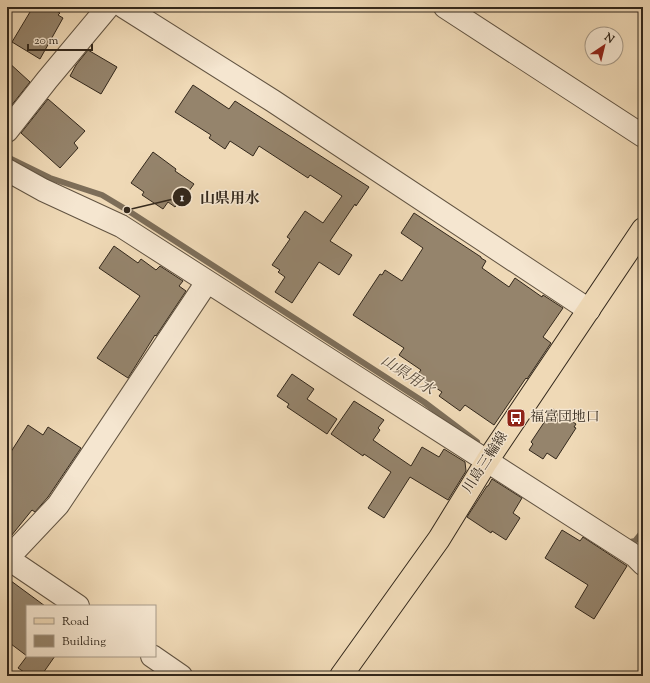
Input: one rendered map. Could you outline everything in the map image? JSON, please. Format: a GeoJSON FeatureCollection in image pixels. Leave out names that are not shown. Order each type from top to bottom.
{"type":"FeatureCollection","features":[{"type":"Feature","properties":{"kind":"main road","name":"川島三輪線"},"geometry":{"type":"LineString","coordinates":[[341,676],[439,539],[487,461],[643,229]]}},
{"type":"Feature","properties":{"kind":"street"},"geometry":{"type":"LineString","coordinates":[[7,131],[108,7]]}},
{"type":"Feature","properties":{"kind":"street"},"geometry":{"type":"LineString","coordinates":[[124,7],[273,101],[589,310]]}},
{"type":"Feature","properties":{"kind":"street"},"geometry":{"type":"LineString","coordinates":[[445,7],[643,136]]}},
{"type":"Feature","properties":{"kind":"street"},"geometry":{"type":"LineString","coordinates":[[7,170],[43,190],[121,226],[487,461],[640,555]]}},
{"type":"Feature","properties":{"kind":"street"},"geometry":{"type":"LineString","coordinates":[[77,605],[7,558],[58,504],[207,282]]}},
{"type":"Feature","properties":{"kind":"street"},"geometry":{"type":"LineString","coordinates":[[153,657],[181,676]]}},
{"type":"Feature","properties":{"kind":"building"},"geometry":{"type":"Polygon","coordinates":[[[33,7],[49,7],[60,13],[58,15],[63,18],[40,59],[12,42],[33,7]]]}},
{"type":"Feature","properties":{"kind":"building"},"geometry":{"type":"Polygon","coordinates":[[[88,50],[117,67],[101,94],[70,76],[76,65],[88,50]]]}},
{"type":"Feature","properties":{"kind":"building"},"geometry":{"type":"Polygon","coordinates":[[[7,61],[30,82],[7,111],[7,61]]]}},
{"type":"Feature","properties":{"kind":"building"},"geometry":{"type":"Polygon","coordinates":[[[193,85],[229,109],[235,101],[369,187],[356,206],[355,204],[330,241],[352,255],[339,275],[319,262],[292,303],[275,292],[285,277],[278,272],[280,270],[272,265],[290,239],[287,237],[305,211],[323,223],[342,196],[310,175],[308,178],[259,146],[253,156],[230,141],[225,149],[209,138],[211,135],[175,112],[193,85]]]}},
{"type":"Feature","properties":{"kind":"building"},"geometry":{"type":"Polygon","coordinates":[[[48,99],[85,131],[74,143],[78,148],[60,168],[21,133],[48,99]]]}},
{"type":"Feature","properties":{"kind":"building"},"geometry":{"type":"Polygon","coordinates":[[[153,152],[176,169],[175,171],[194,184],[175,207],[168,202],[163,209],[142,195],[144,192],[131,183],[153,152]]]}},
{"type":"Feature","properties":{"kind":"building"},"geometry":{"type":"Polygon","coordinates":[[[414,213],[481,257],[486,261],[482,268],[509,287],[515,278],[542,297],[543,295],[563,308],[543,337],[551,343],[494,425],[465,405],[460,411],[439,396],[442,392],[417,375],[421,370],[399,355],[404,348],[353,315],[380,274],[382,275],[385,270],[402,281],[423,248],[401,233],[414,213]]]}},
{"type":"Feature","properties":{"kind":"building"},"geometry":{"type":"Polygon","coordinates":[[[114,246],[138,263],[141,259],[156,270],[160,266],[183,281],[179,286],[186,291],[156,336],[155,335],[128,378],[97,358],[140,296],[99,268],[114,246]]]}},
{"type":"Feature","properties":{"kind":"building"},"geometry":{"type":"Polygon","coordinates":[[[292,374],[314,389],[307,399],[337,419],[327,434],[287,407],[289,404],[277,396],[292,374]]]}},
{"type":"Feature","properties":{"kind":"building"},"geometry":{"type":"Polygon","coordinates":[[[354,401],[384,420],[378,428],[380,430],[373,440],[411,466],[422,447],[439,457],[444,449],[465,462],[466,471],[448,500],[410,477],[384,518],[368,508],[391,472],[364,454],[363,456],[331,434],[354,401]]]}},
{"type":"Feature","properties":{"kind":"building"},"geometry":{"type":"Polygon","coordinates":[[[553,409],[576,424],[574,427],[576,428],[556,459],[547,453],[543,459],[529,450],[533,444],[531,442],[553,409]]]}},
{"type":"Feature","properties":{"kind":"building"},"geometry":{"type":"Polygon","coordinates":[[[28,425],[43,435],[48,427],[81,448],[48,497],[35,512],[32,510],[7,541],[7,458],[28,425]]]}},
{"type":"Feature","properties":{"kind":"building"},"geometry":{"type":"Polygon","coordinates":[[[492,479],[522,498],[513,513],[520,518],[506,540],[492,531],[491,533],[467,517],[492,479]]]}},
{"type":"Feature","properties":{"kind":"building"},"geometry":{"type":"Polygon","coordinates":[[[562,530],[580,541],[583,537],[627,566],[594,619],[575,607],[588,585],[545,558],[562,530]]]}},
{"type":"Feature","properties":{"kind":"building"},"geometry":{"type":"Polygon","coordinates":[[[7,578],[44,605],[26,605],[26,655],[7,641],[7,578]]]}},
{"type":"Feature","properties":{"kind":"building"},"geometry":{"type":"Polygon","coordinates":[[[26,657],[54,657],[41,676],[30,676],[18,668],[26,657]]]}},
{"type":"Feature","properties":{"kind":"waterway","name":"山県用水"},"geometry":{"type":"LineString","coordinates":[[7,157],[50,178],[102,195],[127,210],[424,402],[477,442]]}},
{"type":"Feature","properties":{"kind":"waterway","name":"山県用水"},"geometry":{"type":"LineString","coordinates":[[626,543],[635,541],[643,531]]}},
{"type":"Feature","properties":{"kind":"place","name":"山県用水"},"geometry":{"type":"Point","coordinates":[127,210]}},
{"type":"Feature","properties":{"kind":"place","name":"福富団地口"},"geometry":{"type":"Point","coordinates":[516,418]}}]}
